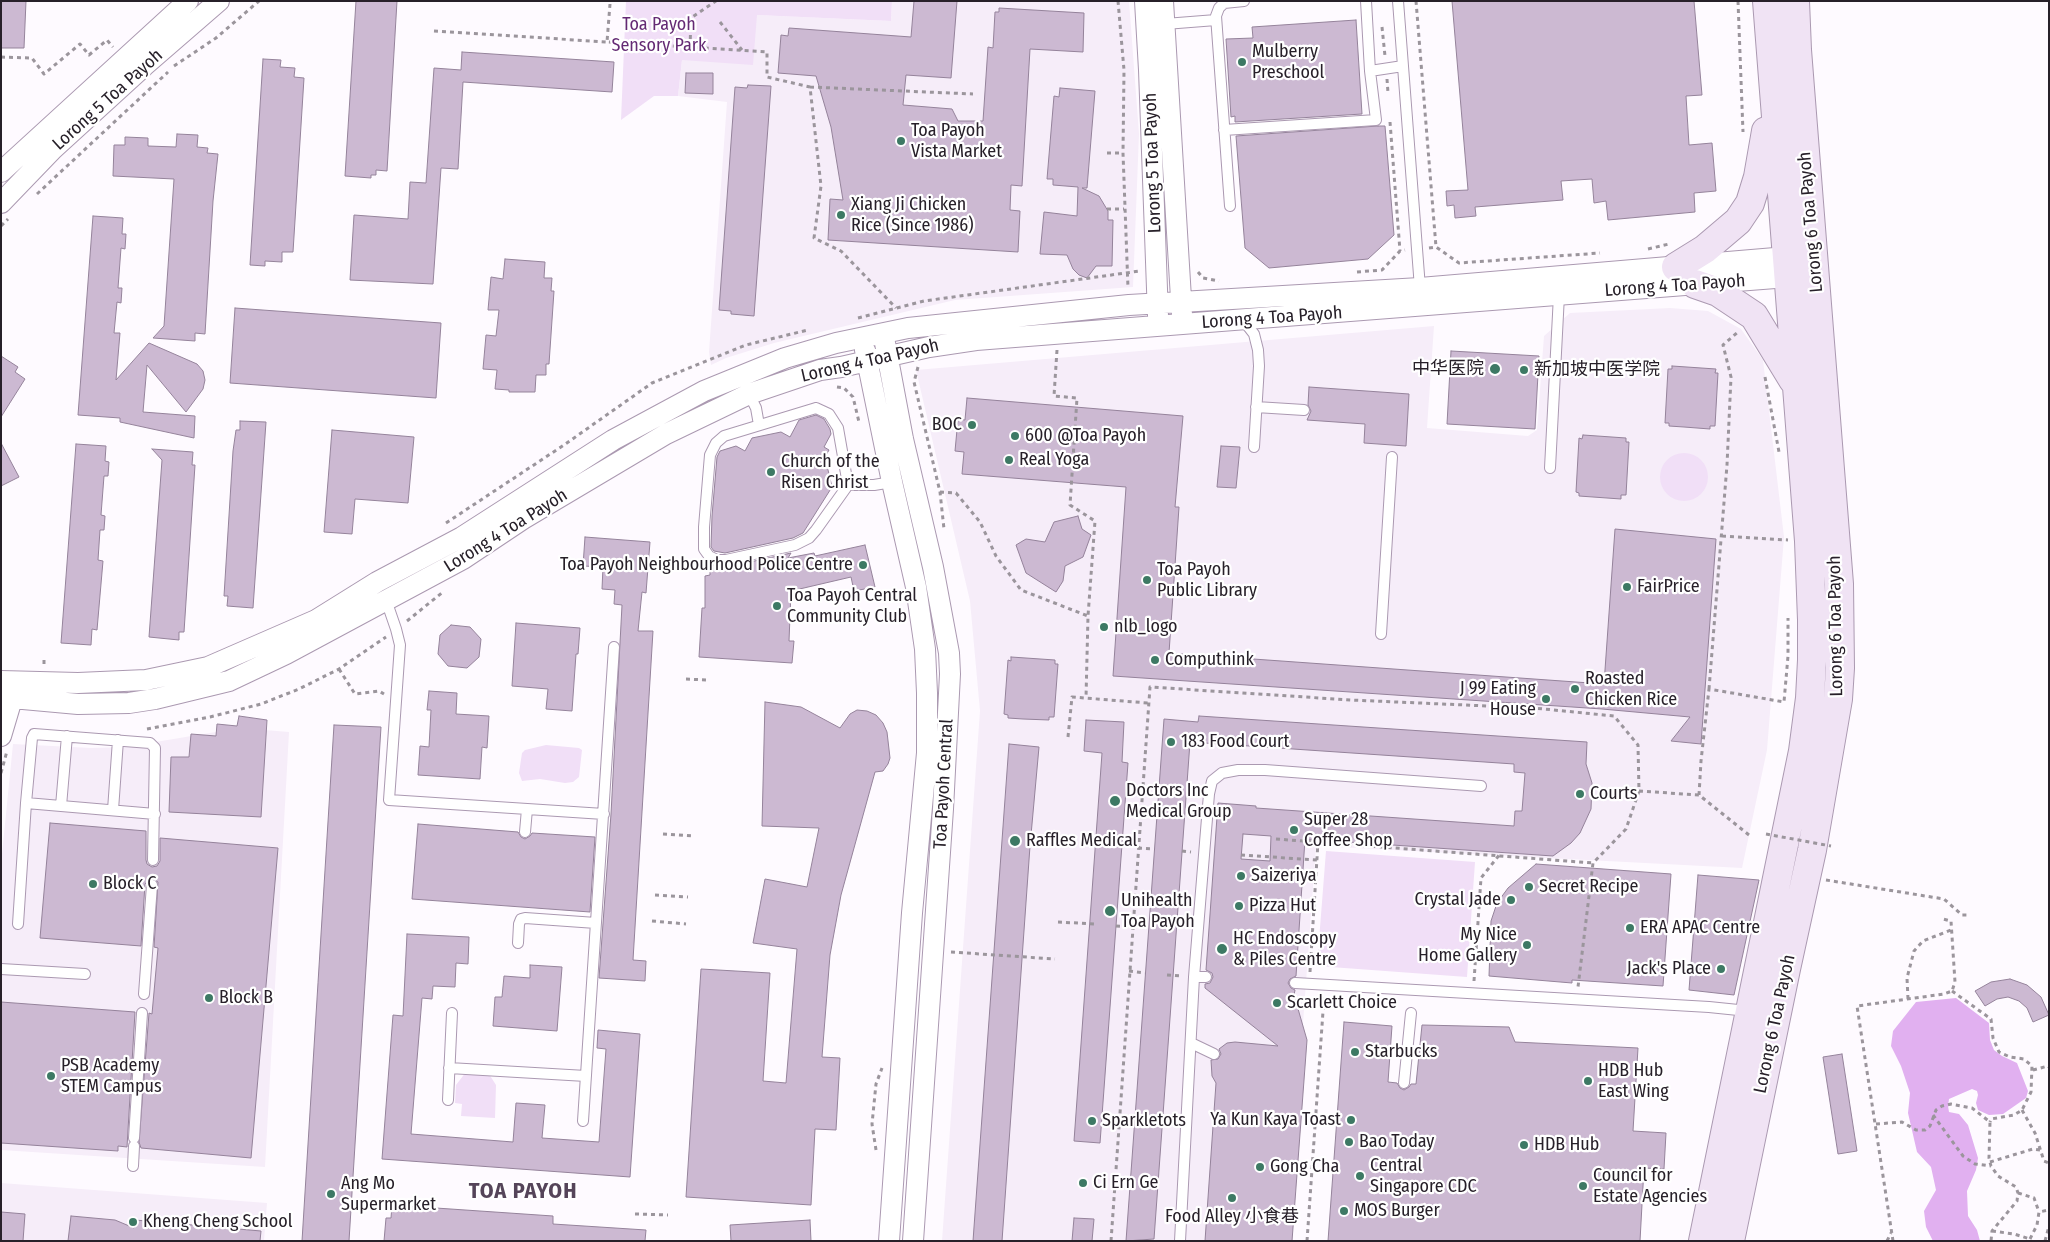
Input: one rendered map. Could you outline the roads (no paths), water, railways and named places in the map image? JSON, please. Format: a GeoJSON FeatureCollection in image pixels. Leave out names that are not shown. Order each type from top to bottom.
{"type":"FeatureCollection","features":[{"type":"Feature","properties":{"kind":"main road","name":"Lorong 6 Toa Payoh"},"geometry":{"type":"LineString","coordinates":[[1730,1241],[1803,895],[1838,699],[1840,659],[1838,584],[1801,266],[1773,89],[1767,1]]}},
{"type":"Feature","properties":{"kind":"main road","name":"Lorong 6 Toa Payoh"},"geometry":{"type":"LineString","coordinates":[[1703,1241],[1803,752],[1810,698],[1812,652],[1811,587],[1797,388],[1801,266],[1795,1]]}},
{"type":"Feature","properties":{"kind":"main road"},"geometry":{"type":"LineString","coordinates":[[1773,89],[1758,177],[1750,203],[1738,221],[1722,236],[1681,265],[1754,316],[1797,388]]}},
{"type":"Feature","properties":{"kind":"street","name":"Lorong 5 Toa Payoh"},"geometry":{"type":"LineString","coordinates":[[1,172],[188,1]]}},
{"type":"Feature","properties":{"kind":"street","name":"Lorong 5 Toa Payoh"},"geometry":{"type":"LineString","coordinates":[[8,208],[60,142],[219,1]]}},
{"type":"Feature","properties":{"kind":"street","name":"Lorong 5 Toa Payoh"},"geometry":{"type":"LineString","coordinates":[[1145,1],[1159,326]]}},
{"type":"Feature","properties":{"kind":"street","name":"Lorong 5 Toa Payoh"},"geometry":{"type":"LineString","coordinates":[[1163,1],[1183,324]]}},
{"type":"Feature","properties":{"kind":"street","name":"Lorong 4 Toa Payoh"},"geometry":{"type":"LineString","coordinates":[[7,690],[78,704],[129,703],[210,687],[229,681],[286,654],[463,559],[523,519],[636,450],[750,394],[820,370],[841,368],[929,347],[976,340],[1559,295],[1681,265]]}},
{"type":"Feature","properties":{"kind":"street","name":"Lorong 4 Toa Payoh"},"geometry":{"type":"LineString","coordinates":[[7,690],[78,683],[146,680],[208,667],[316,620],[377,582],[462,537],[613,440],[704,391],[785,358],[884,333],[908,328],[1020,315],[1182,301],[1420,288],[1681,265],[1801,266]]}},
{"type":"Feature","properties":{"kind":"street","name":"Toa Payoh Central"},"geometry":{"type":"LineString","coordinates":[[884,333],[904,439],[938,595],[949,653],[950,674],[943,809],[913,1241]]}},
{"type":"Feature","properties":{"kind":"street","name":"Toa Payoh Central"},"geometry":{"type":"LineString","coordinates":[[863,338],[920,612],[925,649],[927,693],[927,753],[912,913],[889,1241]]}},
{"type":"Feature","properties":{"kind":"street"},"geometry":{"type":"LineString","coordinates":[[1,736],[7,690]]}},
{"type":"Feature","properties":{"kind":"lane"},"geometry":{"type":"LineString","coordinates":[[1230,206],[1216,20],[1218,8],[1224,3],[1244,1]]}},
{"type":"Feature","properties":{"kind":"lane"},"geometry":{"type":"LineString","coordinates":[[1224,130],[1376,120],[1370,71],[1366,1]]}},
{"type":"Feature","properties":{"kind":"lane"},"geometry":{"type":"LineString","coordinates":[[1398,1],[1420,288]]}},
{"type":"Feature","properties":{"kind":"lane"},"geometry":{"type":"LineString","coordinates":[[1165,24],[1216,20]]}},
{"type":"Feature","properties":{"kind":"lane"},"geometry":{"type":"LineString","coordinates":[[1370,71],[1403,66]]}},
{"type":"Feature","properties":{"kind":"lane"},"geometry":{"type":"LineString","coordinates":[[1550,468],[1559,295]]}},
{"type":"Feature","properties":{"kind":"lane"},"geometry":{"type":"LineString","coordinates":[[1243,320],[1254,334],[1258,350],[1259,366],[1254,448]]}},
{"type":"Feature","properties":{"kind":"lane"},"geometry":{"type":"LineString","coordinates":[[750,394],[756,408],[759,425]]}},
{"type":"Feature","properties":{"kind":"lane"},"geometry":{"type":"LineString","coordinates":[[1256,407],[1304,410]]}},
{"type":"Feature","properties":{"kind":"lane"},"geometry":{"type":"LineString","coordinates":[[816,408],[829,414],[838,428],[848,485],[816,530],[809,538],[796,545],[726,560],[716,560],[709,556],[704,549],[710,456],[716,443],[724,436],[816,408]]}},
{"type":"Feature","properties":{"kind":"lane"},"geometry":{"type":"LineString","coordinates":[[1381,634],[1392,457]]}},
{"type":"Feature","properties":{"kind":"lane"},"geometry":{"type":"LineString","coordinates":[[848,485],[874,485],[892,482]]}},
{"type":"Feature","properties":{"kind":"lane"},"geometry":{"type":"LineString","coordinates":[[377,582],[386,600],[400,646],[389,800],[604,814]]}},
{"type":"Feature","properties":{"kind":"lane"},"geometry":{"type":"LineString","coordinates":[[583,1121],[614,647]]}},
{"type":"Feature","properties":{"kind":"lane"},"geometry":{"type":"LineString","coordinates":[[18,924],[26,803],[32,738],[34,734],[150,743],[155,748],[153,860]]}},
{"type":"Feature","properties":{"kind":"lane"},"geometry":{"type":"LineString","coordinates":[[61,806],[67,736]]}},
{"type":"Feature","properties":{"kind":"lane"},"geometry":{"type":"LineString","coordinates":[[113,810],[118,740]]}},
{"type":"Feature","properties":{"kind":"lane"},"geometry":{"type":"LineString","coordinates":[[1180,1241],[1194,977],[1208,794],[1212,781],[1222,773],[1238,770],[1291,771],[1481,786]]}},
{"type":"Feature","properties":{"kind":"lane"},"geometry":{"type":"LineString","coordinates":[[26,803],[155,814]]}},
{"type":"Feature","properties":{"kind":"lane"},"geometry":{"type":"LineString","coordinates":[[525,832],[527,809]]}},
{"type":"Feature","properties":{"kind":"lane"},"geometry":{"type":"LineString","coordinates":[[144,994],[141,978],[152,884]]}},
{"type":"Feature","properties":{"kind":"lane"},"geometry":{"type":"LineString","coordinates":[[518,943],[519,924],[525,918],[596,923]]}},
{"type":"Feature","properties":{"kind":"lane"},"geometry":{"type":"LineString","coordinates":[[1,969],[85,974]]}},
{"type":"Feature","properties":{"kind":"lane"},"geometry":{"type":"LineString","coordinates":[[1194,977],[1206,978]]}},
{"type":"Feature","properties":{"kind":"lane"},"geometry":{"type":"LineString","coordinates":[[1295,984],[1710,1007],[1749,1012]]}},
{"type":"Feature","properties":{"kind":"lane"},"geometry":{"type":"LineString","coordinates":[[133,1166],[142,1013]]}},
{"type":"Feature","properties":{"kind":"lane"},"geometry":{"type":"LineString","coordinates":[[448,1100],[452,1013]]}},
{"type":"Feature","properties":{"kind":"lane"},"geometry":{"type":"LineString","coordinates":[[1404,1083],[1411,1013]]}},
{"type":"Feature","properties":{"kind":"lane"},"geometry":{"type":"LineString","coordinates":[[1191,1043],[1214,1054]]}},
{"type":"Feature","properties":{"kind":"lane"},"geometry":{"type":"LineString","coordinates":[[449,1068],[586,1076]]}},
{"type":"Feature","properties":{"kind":"place","name":"Mulberry Preschool"},"geometry":{"type":"Point","coordinates":[1242,62]}},
{"type":"Feature","properties":{"kind":"place","name":"Toa Payoh Vista Market"},"geometry":{"type":"Point","coordinates":[901,141]}},
{"type":"Feature","properties":{"kind":"place","name":"Xiang Ji Chicken Rice (Since 1986)"},"geometry":{"type":"Point","coordinates":[841,215]}},
{"type":"Feature","properties":{"kind":"place","name":"中华医院"},"geometry":{"type":"Point","coordinates":[1495,369]}},
{"type":"Feature","properties":{"kind":"place","name":"新加坡中医学院"},"geometry":{"type":"Point","coordinates":[1524,370]}},
{"type":"Feature","properties":{"kind":"place","name":"BOC"},"geometry":{"type":"Point","coordinates":[972,425]}},
{"type":"Feature","properties":{"kind":"place","name":"600 @Toa Payoh"},"geometry":{"type":"Point","coordinates":[1015,436]}},
{"type":"Feature","properties":{"kind":"place","name":"Real Yoga"},"geometry":{"type":"Point","coordinates":[1009,460]}},
{"type":"Feature","properties":{"kind":"place","name":"Church of the Risen Christ"},"geometry":{"type":"Point","coordinates":[771,472]}},
{"type":"Feature","properties":{"kind":"place","name":"Toa Payoh Neighbourhood Police Centre"},"geometry":{"type":"Point","coordinates":[863,565]}},
{"type":"Feature","properties":{"kind":"place","name":"Toa Payoh Public Library"},"geometry":{"type":"Point","coordinates":[1147,580]}},
{"type":"Feature","properties":{"kind":"place","name":"FairPrice"},"geometry":{"type":"Point","coordinates":[1627,587]}},
{"type":"Feature","properties":{"kind":"place","name":"Toa Payoh Central Community Club"},"geometry":{"type":"Point","coordinates":[777,606]}},
{"type":"Feature","properties":{"kind":"place","name":"nlb_logo"},"geometry":{"type":"Point","coordinates":[1104,627]}},
{"type":"Feature","properties":{"kind":"place","name":"Computhink"},"geometry":{"type":"Point","coordinates":[1155,660]}},
{"type":"Feature","properties":{"kind":"place","name":"Roasted Chicken Rice"},"geometry":{"type":"Point","coordinates":[1575,689]}},
{"type":"Feature","properties":{"kind":"place","name":"J 99 Eating House"},"geometry":{"type":"Point","coordinates":[1546,699]}},
{"type":"Feature","properties":{"kind":"place","name":"183 Food Court"},"geometry":{"type":"Point","coordinates":[1171,742]}},
{"type":"Feature","properties":{"kind":"place","name":"Courts"},"geometry":{"type":"Point","coordinates":[1580,794]}},
{"type":"Feature","properties":{"kind":"place","name":"Doctors Inc Medical Group"},"geometry":{"type":"Point","coordinates":[1115,801]}},
{"type":"Feature","properties":{"kind":"place","name":"Super 28 Coffee Shop"},"geometry":{"type":"Point","coordinates":[1294,830]}},
{"type":"Feature","properties":{"kind":"place","name":"Raffles Medical"},"geometry":{"type":"Point","coordinates":[1015,841]}},
{"type":"Feature","properties":{"kind":"place","name":"Saizeriya"},"geometry":{"type":"Point","coordinates":[1241,876]}},
{"type":"Feature","properties":{"kind":"place","name":"Block C"},"geometry":{"type":"Point","coordinates":[93,884]}},
{"type":"Feature","properties":{"kind":"place","name":"Secret Recipe"},"geometry":{"type":"Point","coordinates":[1529,887]}},
{"type":"Feature","properties":{"kind":"place","name":"Crystal Jade"},"geometry":{"type":"Point","coordinates":[1511,900]}},
{"type":"Feature","properties":{"kind":"place","name":"Pizza Hut"},"geometry":{"type":"Point","coordinates":[1239,906]}},
{"type":"Feature","properties":{"kind":"place","name":"Unihealth Toa Payoh"},"geometry":{"type":"Point","coordinates":[1110,911]}},
{"type":"Feature","properties":{"kind":"place","name":"ERA APAC Centre"},"geometry":{"type":"Point","coordinates":[1630,928]}},
{"type":"Feature","properties":{"kind":"place","name":"My Nice Home Gallery"},"geometry":{"type":"Point","coordinates":[1527,945]}},
{"type":"Feature","properties":{"kind":"place","name":"HC Endoscopy & Piles Centre"},"geometry":{"type":"Point","coordinates":[1222,949]}},
{"type":"Feature","properties":{"kind":"place","name":"Jack's Place"},"geometry":{"type":"Point","coordinates":[1721,969]}},
{"type":"Feature","properties":{"kind":"place","name":"Block B"},"geometry":{"type":"Point","coordinates":[209,998]}},
{"type":"Feature","properties":{"kind":"place","name":"Scarlett Choice"},"geometry":{"type":"Point","coordinates":[1277,1003]}},
{"type":"Feature","properties":{"kind":"place","name":"Starbucks"},"geometry":{"type":"Point","coordinates":[1355,1052]}},
{"type":"Feature","properties":{"kind":"place","name":"PSB Academy STEM Campus"},"geometry":{"type":"Point","coordinates":[51,1076]}},
{"type":"Feature","properties":{"kind":"place","name":"HDB Hub East Wing"},"geometry":{"type":"Point","coordinates":[1588,1081]}},
{"type":"Feature","properties":{"kind":"place","name":"Ya Kun Kaya Toast"},"geometry":{"type":"Point","coordinates":[1351,1120]}},
{"type":"Feature","properties":{"kind":"place","name":"Sparkletots"},"geometry":{"type":"Point","coordinates":[1092,1121]}},
{"type":"Feature","properties":{"kind":"place","name":"Bao Today"},"geometry":{"type":"Point","coordinates":[1349,1142]}},
{"type":"Feature","properties":{"kind":"place","name":"HDB Hub"},"geometry":{"type":"Point","coordinates":[1524,1145]}},
{"type":"Feature","properties":{"kind":"place","name":"Gong Cha"},"geometry":{"type":"Point","coordinates":[1260,1167]}},
{"type":"Feature","properties":{"kind":"place","name":"Central Singapore CDC"},"geometry":{"type":"Point","coordinates":[1360,1176]}},
{"type":"Feature","properties":{"kind":"place","name":"Ci Ern Ge"},"geometry":{"type":"Point","coordinates":[1083,1183]}},
{"type":"Feature","properties":{"kind":"place","name":"Council for Estate Agencies"},"geometry":{"type":"Point","coordinates":[1583,1186]}},
{"type":"Feature","properties":{"kind":"place","name":"Ang Mo Supermarket"},"geometry":{"type":"Point","coordinates":[331,1194]}},
{"type":"Feature","properties":{"kind":"place","name":"Food Alley 小食巷"},"geometry":{"type":"Point","coordinates":[1232,1198]}},
{"type":"Feature","properties":{"kind":"place","name":"MOS Burger"},"geometry":{"type":"Point","coordinates":[1344,1211]}},
{"type":"Feature","properties":{"kind":"place","name":"Kheng Cheng School"},"geometry":{"type":"Point","coordinates":[133,1222]}},
{"type":"Feature","properties":{"kind":"district","name":"TOA PAYOH"},"geometry":{"type":"Point","coordinates":[523,1192]}},
{"type":"Feature","properties":{"kind":"park label","name":"Toa Payoh Sensory Park"},"geometry":{"type":"Point","coordinates":[659,35]}}]}
